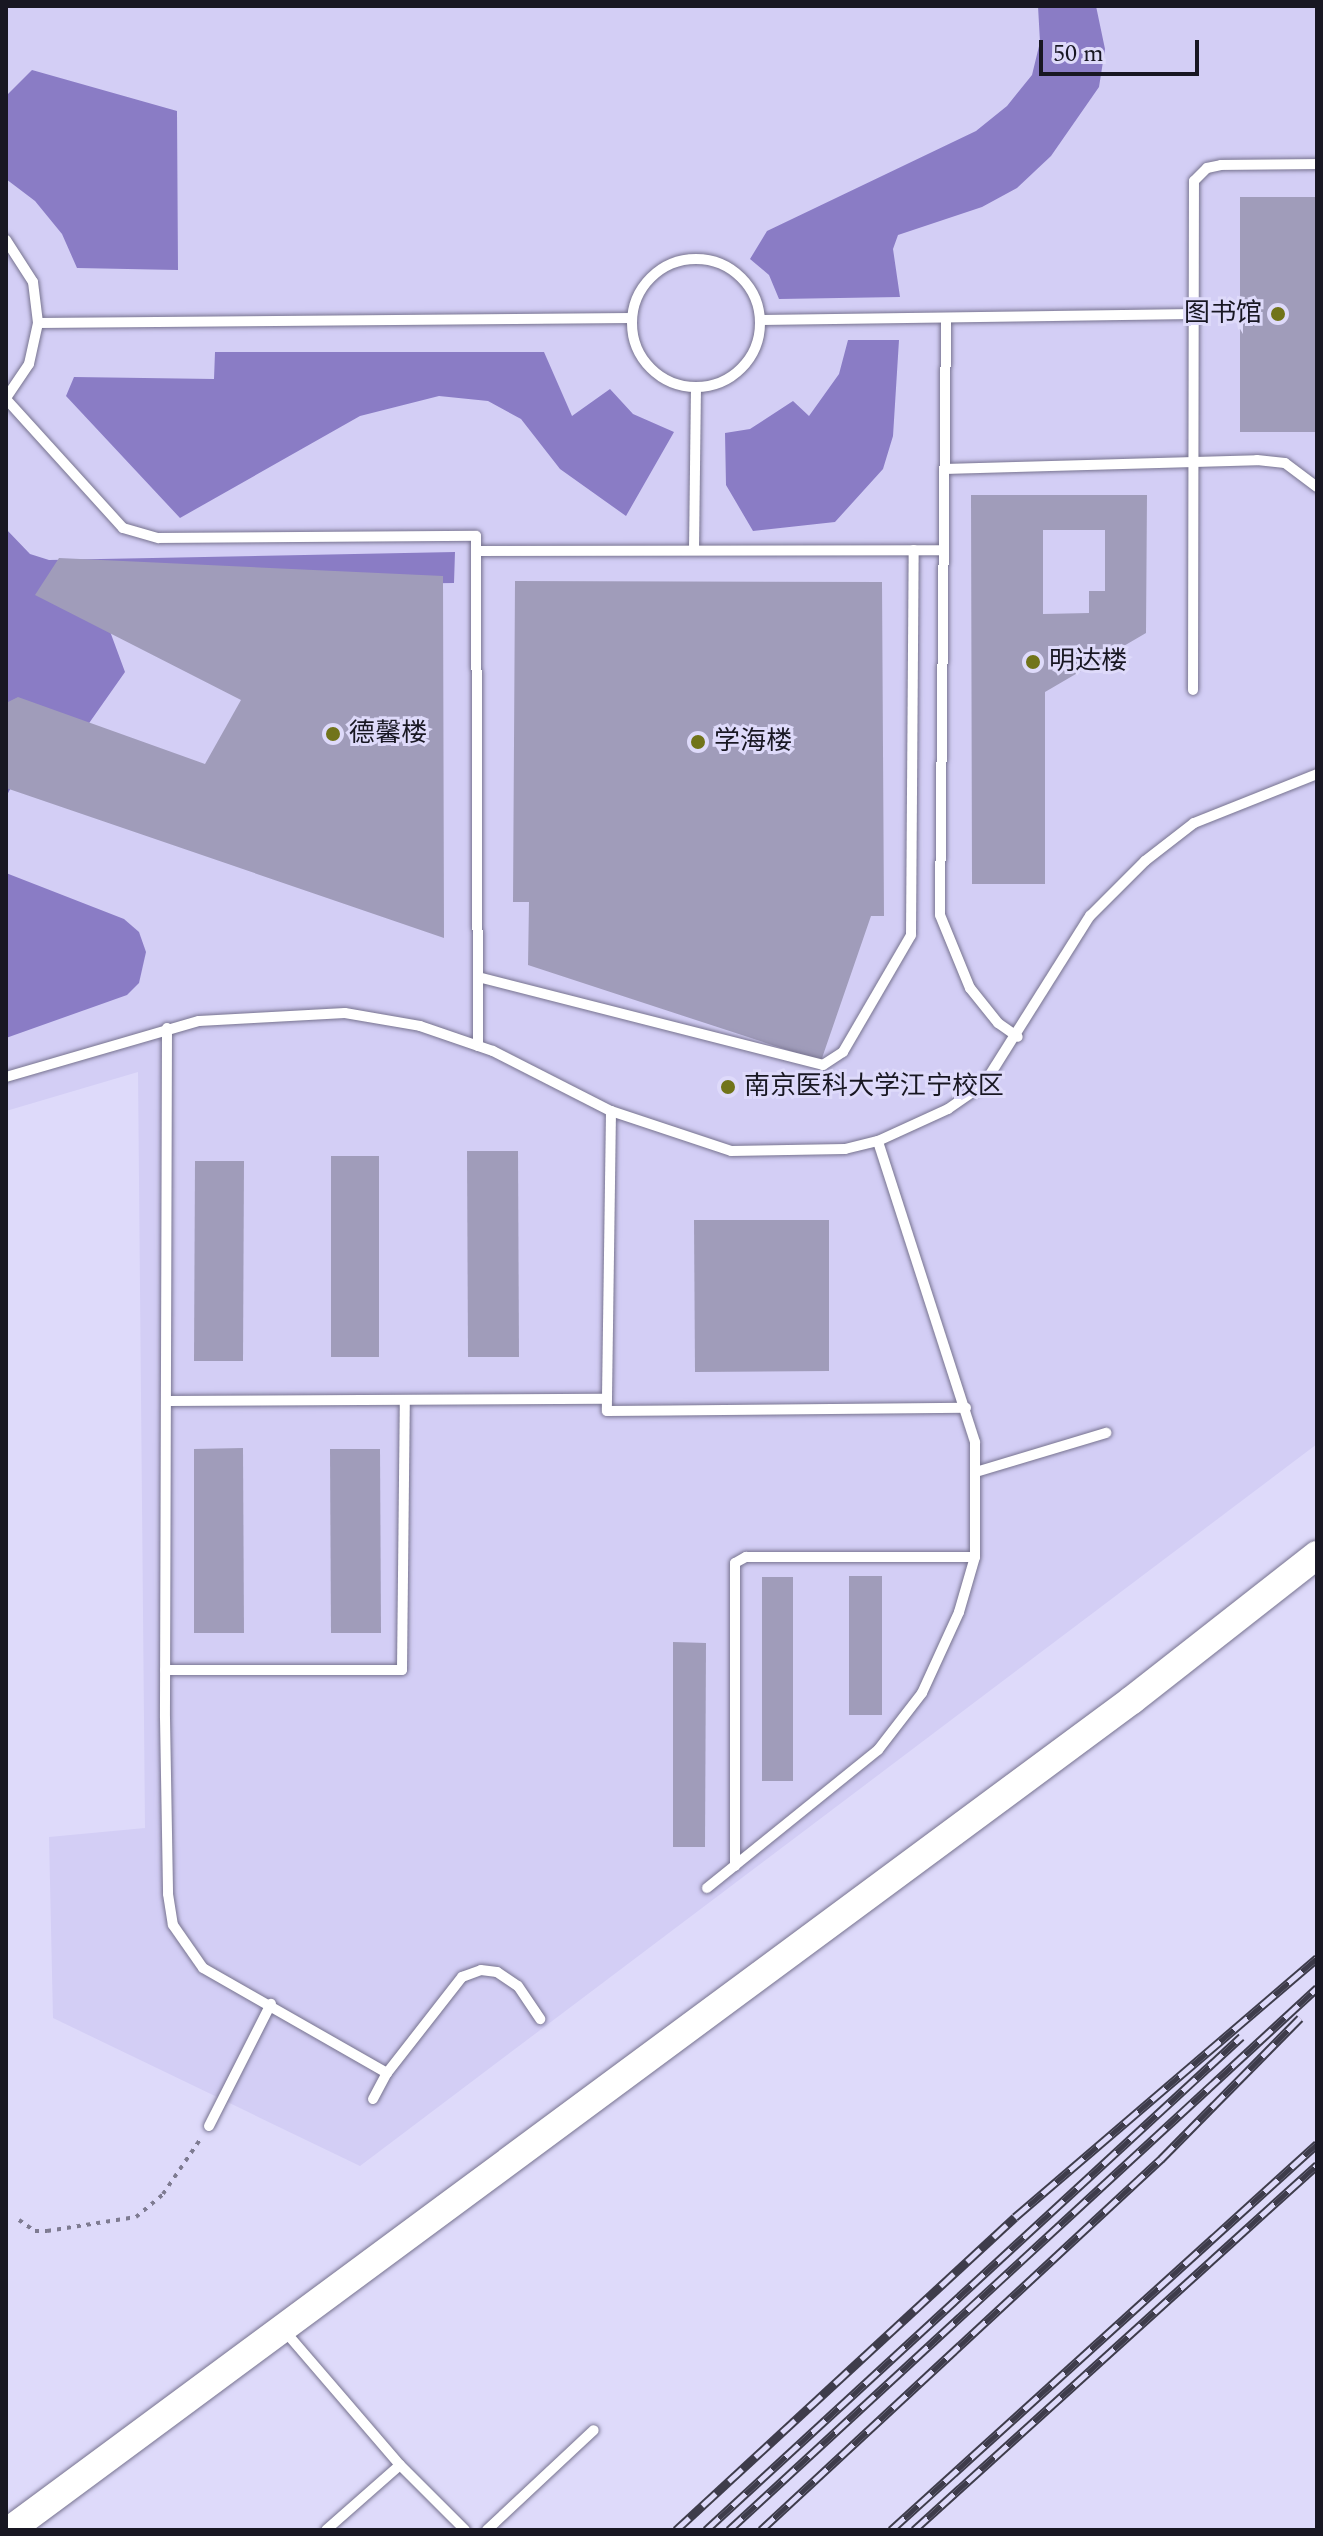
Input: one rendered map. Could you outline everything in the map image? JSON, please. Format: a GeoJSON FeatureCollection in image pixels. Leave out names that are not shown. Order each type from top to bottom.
{"type":"FeatureCollection","features":[{"type":"Feature","properties":{"kind":"street"},"geometry":{"type":"LineString","coordinates":[[10,2530],[1132,1700],[1317,1555]]}},
{"type":"Feature","properties":{"kind":"lane"},"geometry":{"type":"LineString","coordinates":[[1193,690],[1194,181],[1207,168],[1221,165],[1317,164]]}},
{"type":"Feature","properties":{"kind":"lane"},"geometry":{"type":"LineString","coordinates":[[6,240],[33,282],[38,323],[29,364],[6,398],[123,528],[159,538],[476,536],[478,1046]]}},
{"type":"Feature","properties":{"kind":"lane"},"geometry":{"type":"LineString","coordinates":[[684,259],[710,259],[735,270],[753,291],[761,320],[758,343],[744,366],[722,382],[696,387],[670,382],[648,366],[635,342],[632,318],[641,290],[659,270],[684,259]]}},
{"type":"Feature","properties":{"kind":"lane"},"geometry":{"type":"LineString","coordinates":[[761,320],[1194,314]]}},
{"type":"Feature","properties":{"kind":"lane"},"geometry":{"type":"LineString","coordinates":[[38,323],[632,318]]}},
{"type":"Feature","properties":{"kind":"lane"},"geometry":{"type":"LineString","coordinates":[[946,319],[940,915],[970,988],[998,1023],[1018,1037]]}},
{"type":"Feature","properties":{"kind":"lane"},"geometry":{"type":"LineString","coordinates":[[694,550],[696,387]]}},
{"type":"Feature","properties":{"kind":"lane"},"geometry":{"type":"LineString","coordinates":[[944,469],[1285,463],[1317,487]]}},
{"type":"Feature","properties":{"kind":"lane"},"geometry":{"type":"LineString","coordinates":[[478,977],[823,1065],[843,1052],[911,935],[914,550]]}},
{"type":"Feature","properties":{"kind":"lane"},"geometry":{"type":"LineString","coordinates":[[476,551],[944,550]]}},
{"type":"Feature","properties":{"kind":"lane"},"geometry":{"type":"LineString","coordinates":[[6,1077],[167,1028],[273,1013],[345,1013],[420,1026],[478,1046],[611,1111],[731,1151],[796,1154],[878,1141],[948,1109],[984,1084],[1018,1037],[1044,982],[1090,916],[1145,861],[1194,823],[1317,774]]}},
{"type":"Feature","properties":{"kind":"lane"},"geometry":{"type":"LineString","coordinates":[[167,1028],[165,1670],[168,1894],[173,1925],[203,1968],[271,2004],[387,2073]]}},
{"type":"Feature","properties":{"kind":"lane"},"geometry":{"type":"LineString","coordinates":[[611,1111],[607,1411],[966,1408]]}},
{"type":"Feature","properties":{"kind":"lane"},"geometry":{"type":"LineString","coordinates":[[707,1888],[878,1750],[922,1693],[959,1612],[975,1557],[979,1471],[966,1408],[878,1141]]}},
{"type":"Feature","properties":{"kind":"lane"},"geometry":{"type":"LineString","coordinates":[[167,1401],[607,1399]]}},
{"type":"Feature","properties":{"kind":"lane"},"geometry":{"type":"LineString","coordinates":[[165,1670],[402,1670],[405,1400]]}},
{"type":"Feature","properties":{"kind":"lane"},"geometry":{"type":"LineString","coordinates":[[979,1471],[1106,1433]]}},
{"type":"Feature","properties":{"kind":"lane"},"geometry":{"type":"LineString","coordinates":[[735,1866],[735,1563],[746,1557],[975,1557]]}},
{"type":"Feature","properties":{"kind":"lane"},"geometry":{"type":"LineString","coordinates":[[373,2099],[387,2073],[462,1977],[481,1970],[497,1972],[518,1986],[540,2019]]}},
{"type":"Feature","properties":{"kind":"lane"},"geometry":{"type":"LineString","coordinates":[[209,2126],[271,2004]]}},
{"type":"Feature","properties":{"kind":"lane"},"geometry":{"type":"LineString","coordinates":[[282,2329],[400,2465],[465,2530]]}},
{"type":"Feature","properties":{"kind":"lane"},"geometry":{"type":"LineString","coordinates":[[487,2530],[594,2430]]}},
{"type":"Feature","properties":{"kind":"lane"},"geometry":{"type":"LineString","coordinates":[[326,2530],[400,2465]]}},
{"type":"Feature","properties":{"kind":"path"},"geometry":{"type":"LineString","coordinates":[[19,2220],[35,2231],[47,2231],[136,2217],[163,2194],[209,2126]]}},
{"type":"Feature","properties":{"kind":"shaded area","name":"南京医科大学江宁校区"},"geometry":{"type":"Polygon","coordinates":[[[6,6],[1317,6],[1317,1444],[360,2166],[53,2018],[49,1837],[145,1828],[138,1072],[6,1111],[6,6]]]}},
{"type":"Feature","properties":{"kind":"shaded area"},"geometry":{"type":"Polygon","coordinates":[[[1038,6],[1096,6],[1105,49],[1099,87],[1051,156],[1017,188],[982,207],[898,235],[893,249],[900,297],[779,299],[769,275],[750,259],[767,231],[976,131],[1007,106],[1032,75],[1040,42],[1038,6]]]}},
{"type":"Feature","properties":{"kind":"shaded area"},"geometry":{"type":"Polygon","coordinates":[[[32,70],[177,111],[178,270],[77,268],[62,234],[35,201],[6,179],[6,96],[32,70]]]}},
{"type":"Feature","properties":{"kind":"shaded area"},"geometry":{"type":"Polygon","coordinates":[[[848,340],[899,340],[893,436],[883,469],[835,522],[753,531],[726,485],[725,433],[750,429],[793,401],[809,416],[839,374],[848,340]]]}},
{"type":"Feature","properties":{"kind":"shaded area"},"geometry":{"type":"Polygon","coordinates":[[[215,352],[544,352],[572,416],[610,389],[633,414],[674,432],[626,516],[560,469],[521,419],[488,401],[439,396],[360,416],[180,518],[66,396],[74,377],[214,379],[215,352]]]}},
{"type":"Feature","properties":{"kind":"shaded area"},"geometry":{"type":"Polygon","coordinates":[[[6,529],[30,554],[49,560],[455,552],[454,583],[94,588],[125,672],[73,746],[37,738],[6,797],[6,529]]]}},
{"type":"Feature","properties":{"kind":"shaded area"},"geometry":{"type":"Polygon","coordinates":[[[6,873],[124,919],[139,932],[146,952],[139,983],[127,995],[6,1038],[6,873]]]}},
{"type":"Feature","properties":{"kind":"building","name":"图书馆"},"geometry":{"type":"Polygon","coordinates":[[[1240,197],[1317,197],[1317,432],[1240,432],[1240,197]]]}},
{"type":"Feature","properties":{"kind":"building","name":"明达楼"},"geometry":{"type":"Polygon","coordinates":[[[971,495],[1147,495],[1146,633],[1045,692],[1045,884],[972,884],[971,495]],[[1043,530],[1043,614],[1089,613],[1089,591],[1105,591],[1105,530],[1043,530]]]}},
{"type":"Feature","properties":{"kind":"building","name":"德馨楼"},"geometry":{"type":"Polygon","coordinates":[[[59,558],[443,576],[444,938],[6,788],[6,703],[18,697],[205,764],[241,700],[35,595],[59,558]]]}},
{"type":"Feature","properties":{"kind":"building","name":"学海楼"},"geometry":{"type":"Polygon","coordinates":[[[515,581],[882,582],[884,916],[871,916],[821,1061],[528,965],[529,902],[513,902],[515,581]]]}},
{"type":"Feature","properties":{"kind":"building"},"geometry":{"type":"Polygon","coordinates":[[[467,1151],[518,1151],[519,1357],[468,1357],[467,1151]]]}},
{"type":"Feature","properties":{"kind":"building"},"geometry":{"type":"Polygon","coordinates":[[[331,1156],[379,1156],[379,1357],[331,1357],[331,1156]]]}},
{"type":"Feature","properties":{"kind":"building"},"geometry":{"type":"Polygon","coordinates":[[[195,1161],[244,1161],[243,1361],[194,1361],[195,1161]]]}},
{"type":"Feature","properties":{"kind":"building"},"geometry":{"type":"Polygon","coordinates":[[[694,1220],[829,1220],[829,1371],[695,1372],[694,1220]]]}},
{"type":"Feature","properties":{"kind":"building"},"geometry":{"type":"Polygon","coordinates":[[[243,1448],[244,1633],[194,1633],[194,1449],[243,1448]]]}},
{"type":"Feature","properties":{"kind":"building"},"geometry":{"type":"Polygon","coordinates":[[[330,1449],[380,1449],[381,1633],[331,1633],[330,1449]]]}},
{"type":"Feature","properties":{"kind":"building"},"geometry":{"type":"Polygon","coordinates":[[[849,1576],[882,1576],[882,1715],[849,1715],[849,1576]]]}},
{"type":"Feature","properties":{"kind":"building"},"geometry":{"type":"Polygon","coordinates":[[[762,1577],[793,1577],[793,1781],[762,1781],[762,1577]]]}},
{"type":"Feature","properties":{"kind":"building"},"geometry":{"type":"Polygon","coordinates":[[[673,1642],[706,1643],[705,1847],[673,1847],[673,1642]]]}},
{"type":"Feature","properties":{"kind":"railway"},"geometry":{"type":"LineString","coordinates":[[676,2530],[1015,2217],[1317,1958]]}},
{"type":"Feature","properties":{"kind":"railway"},"geometry":{"type":"LineString","coordinates":[[729,2530],[1317,1988]]}},
{"type":"Feature","properties":{"kind":"railway"},"geometry":{"type":"LineString","coordinates":[[761,2530],[1161,2159],[1300,2018]]}},
{"type":"Feature","properties":{"kind":"railway"},"geometry":{"type":"LineString","coordinates":[[706,2530],[1241,2037]]}},
{"type":"Feature","properties":{"kind":"railway"},"geometry":{"type":"LineString","coordinates":[[891,2530],[1317,2144]]}},
{"type":"Feature","properties":{"kind":"railway"},"geometry":{"type":"LineString","coordinates":[[914,2530],[1317,2165]]}},
{"type":"Feature","properties":{"kind":"place","name":"图书馆"},"geometry":{"type":"Point","coordinates":[1278,314]}},
{"type":"Feature","properties":{"kind":"place","name":"明达楼"},"geometry":{"type":"Point","coordinates":[1033,662]}},
{"type":"Feature","properties":{"kind":"place","name":"德馨楼"},"geometry":{"type":"Point","coordinates":[333,734]}},
{"type":"Feature","properties":{"kind":"place","name":"学海楼"},"geometry":{"type":"Point","coordinates":[698,742]}},
{"type":"Feature","properties":{"kind":"place","name":"南京医科大学江宁校区"},"geometry":{"type":"Point","coordinates":[728,1087]}}]}
